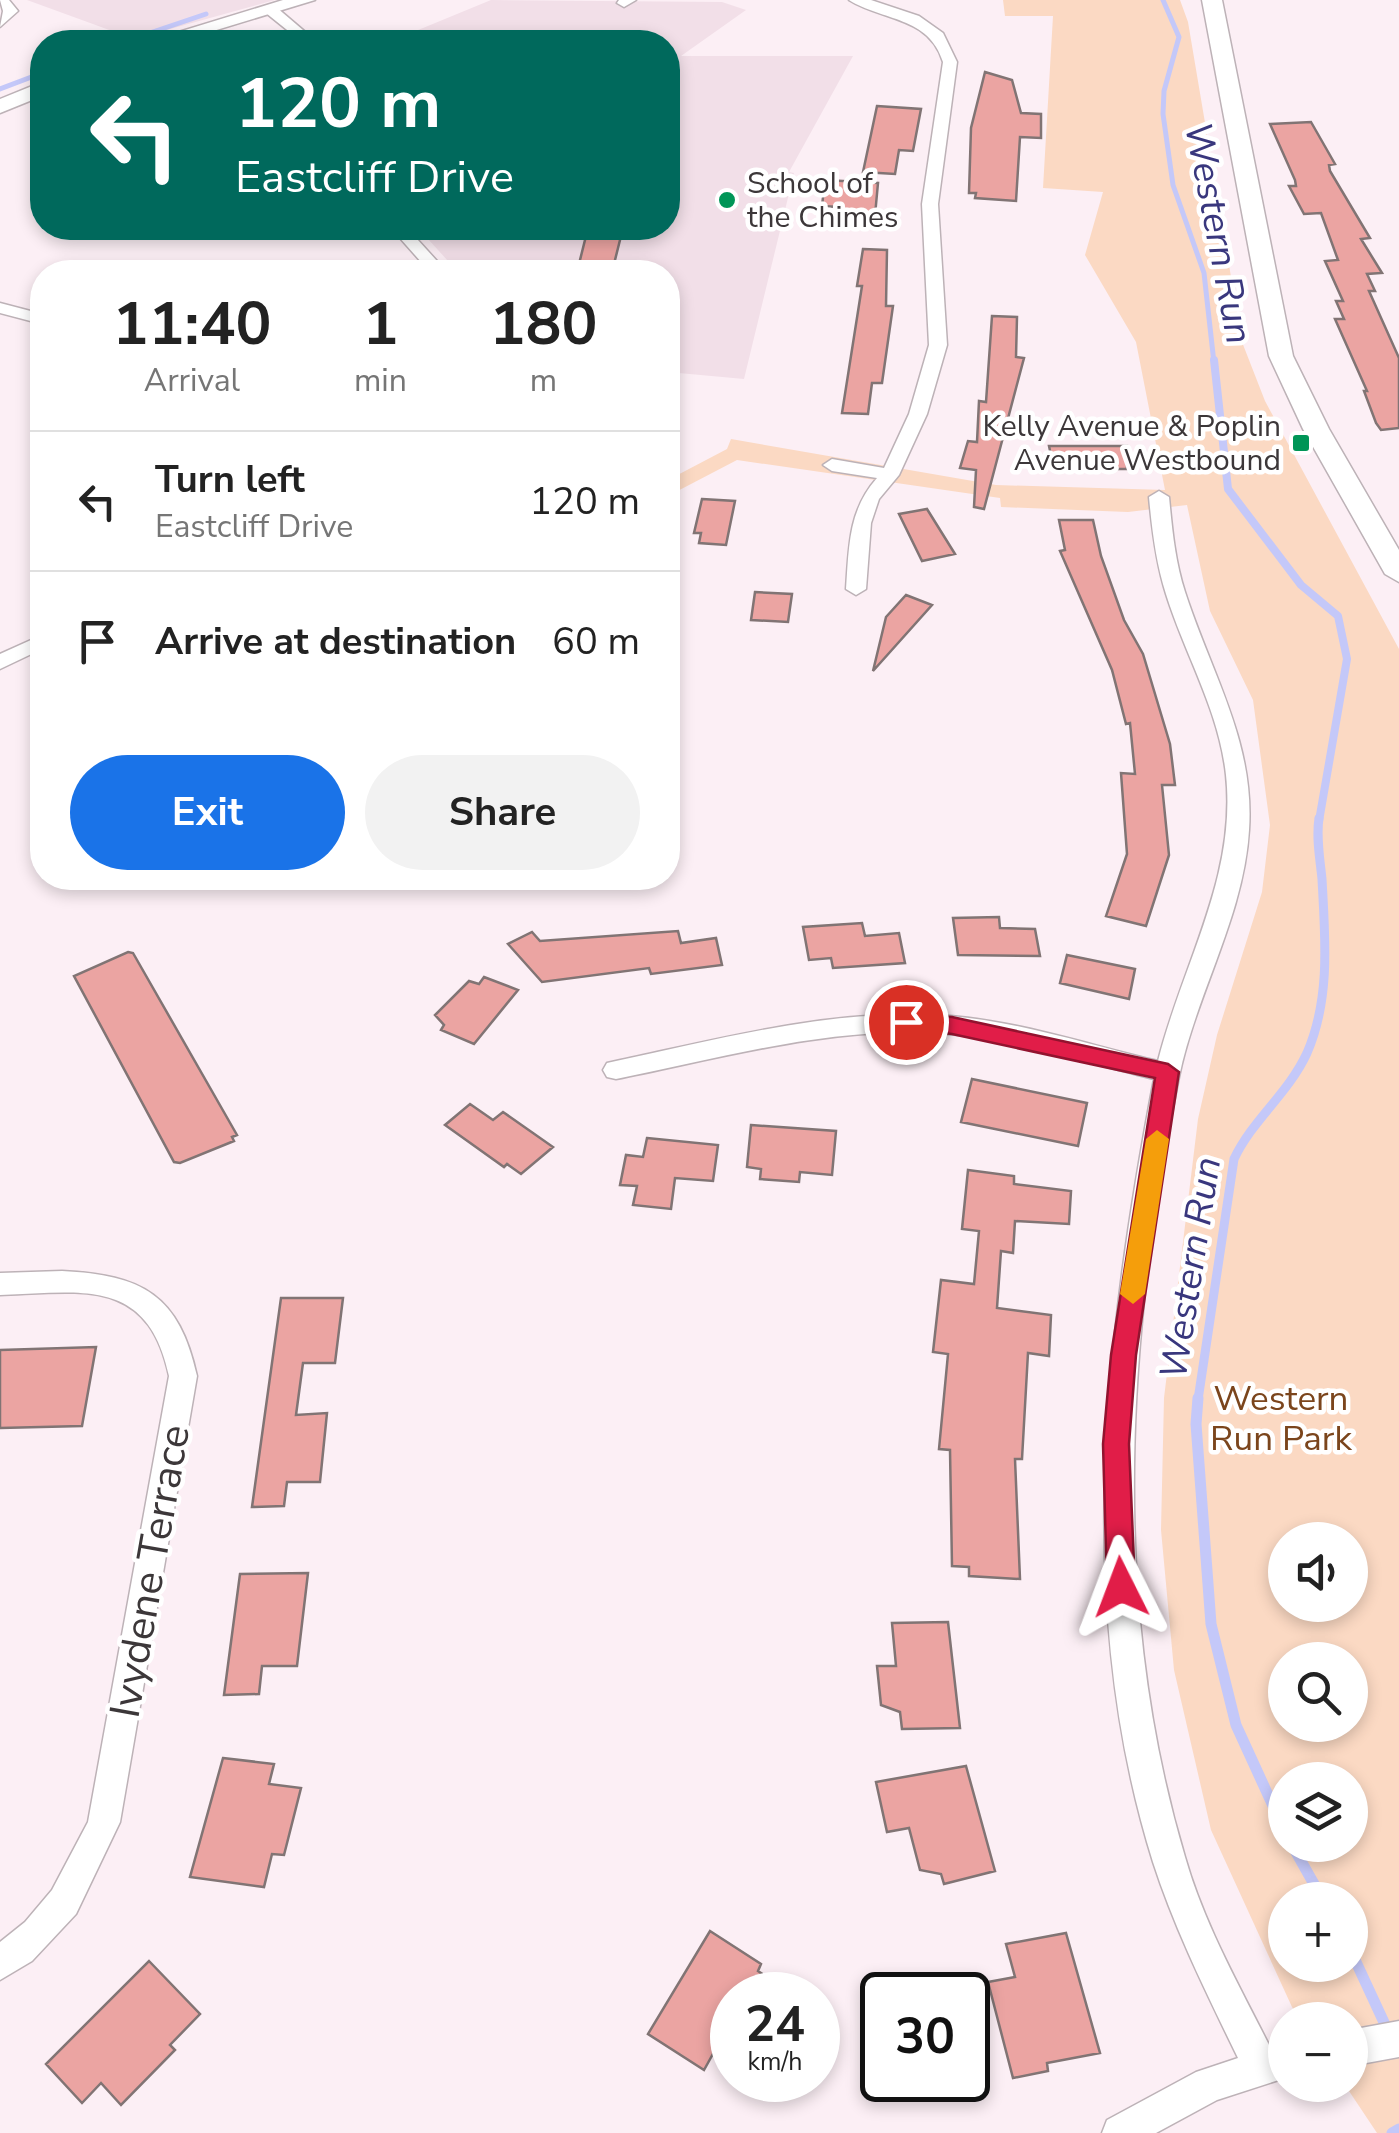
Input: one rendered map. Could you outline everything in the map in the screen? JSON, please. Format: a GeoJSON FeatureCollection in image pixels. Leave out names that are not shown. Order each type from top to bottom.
{"type":"FeatureCollection","features":[{"type":"Feature","properties":{"kind":"main road"},"geometry":{"type":"LineString","coordinates":[[199,30],[305,0]]}},
{"type":"Feature","properties":{"kind":"main road"},"geometry":{"type":"LineString","coordinates":[[1212,0],[1281,356],[1316,428],[1399,574]]}},
{"type":"Feature","properties":{"kind":"main road"},"geometry":{"type":"LineString","coordinates":[[0,106],[30,93]]}},
{"type":"Feature","properties":{"kind":"street"},"geometry":{"type":"LineString","coordinates":[[0,24],[12,11],[1,0]]}},
{"type":"Feature","properties":{"kind":"street"},"geometry":{"type":"LineString","coordinates":[[856,589],[861,523],[870,498],[890,475],[931,381],[938,345],[930,204],[950,62],[944,42],[934,32],[908,17],[865,1]]}},
{"type":"Feature","properties":{"kind":"street"},"geometry":{"type":"LineString","coordinates":[[271,10],[295,30]]}},
{"type":"Feature","properties":{"kind":"street"},"geometry":{"type":"LineString","coordinates":[[410,240],[428,260]]}},
{"type":"Feature","properties":{"kind":"street"},"geometry":{"type":"LineString","coordinates":[[0,308],[30,316]]}},
{"type":"Feature","properties":{"kind":"street"},"geometry":{"type":"LineString","coordinates":[[832,465],[890,475]]}},
{"type":"Feature","properties":{"kind":"street"},"geometry":{"type":"LineString","coordinates":[[1159,498],[1163,542],[1181,608],[1226,710],[1238,793],[1238,836],[1168,1072],[1123,1355],[1116,1444],[1125,1657],[1140,1749],[1169,1862],[1197,1936],[1268,2055]]}},
{"type":"Feature","properties":{"kind":"street"},"geometry":{"type":"LineString","coordinates":[[0,662],[30,647]]}},
{"type":"Feature","properties":{"kind":"street"},"geometry":{"type":"LineString","coordinates":[[616,1070],[807,1033],[906,1022],[952,1026],[1168,1072]]}},
{"type":"Feature","properties":{"kind":"street","name":"Ivydene Terrace"},"geometry":{"type":"LineString","coordinates":[[0,1284],[74,1281],[133,1293],[169,1321],[180,1344],[182,1376],[104,1822],[86,1868],[66,1902],[36,1939],[0,1963]]}},
{"type":"Feature","properties":{"kind":"street"},"geometry":{"type":"LineString","coordinates":[[1368,2045],[1399,2039]]}},
{"type":"Feature","properties":{"kind":"street"},"geometry":{"type":"LineString","coordinates":[[1120,2133],[1209,2085],[1268,2065]]}},
{"type":"Feature","properties":{"kind":"shaded area"},"geometry":{"type":"Polygon","coordinates":[[[27,0],[275,0],[167,30],[109,30],[27,0]]]}},
{"type":"Feature","properties":{"kind":"shaded area","name":"School of the Chimes"},"geometry":{"type":"Polygon","coordinates":[[[491,0],[722,2],[746,10],[681,56],[853,56],[789,172],[794,173],[744,379],[680,373],[680,260],[447,260],[429,240],[680,240],[680,30],[418,30],[491,0]]]}},
{"type":"Feature","properties":{"kind":"green space","name":"Western Run Park"},"geometry":{"type":"Polygon","coordinates":[[[1003,0],[1180,0],[1188,22],[1242,342],[1265,401],[1399,649],[1399,2133],[1377,2133],[1356,2102],[1368,2102],[1368,2002],[1290,2002],[1281,1982],[1368,1982],[1368,1882],[1268,1882],[1268,1955],[1211,1830],[1174,1670],[1161,1530],[1164,1398],[1198,1119],[1217,1035],[1262,892],[1270,825],[1253,700],[1210,611],[1187,505],[1128,512],[1001,507],[1000,498],[737,460],[680,490],[680,474],[727,449],[731,439],[996,485],[1165,490],[1136,342],[1085,255],[1103,192],[1043,188],[1053,16],[1005,16],[1003,0]]]}},
{"type":"Feature","properties":{"kind":"building"},"geometry":{"type":"Polygon","coordinates":[[[985,72],[1012,80],[1021,113],[1041,114],[1041,138],[1020,137],[1016,201],[975,198],[976,193],[969,193],[971,128],[985,72]]]}},
{"type":"Feature","properties":{"kind":"building"},"geometry":{"type":"Polygon","coordinates":[[[877,106],[921,109],[913,151],[899,150],[895,174],[863,172],[877,106]]]}},
{"type":"Feature","properties":{"kind":"building"},"geometry":{"type":"Polygon","coordinates":[[[1311,122],[1335,164],[1329,165],[1330,171],[1370,238],[1361,239],[1382,273],[1367,274],[1375,291],[1369,291],[1399,358],[1399,428],[1381,430],[1376,423],[1367,391],[1335,319],[1344,319],[1336,301],[1343,301],[1325,261],[1338,260],[1321,213],[1304,214],[1289,186],[1296,186],[1295,180],[1270,124],[1311,122]]]}},
{"type":"Feature","properties":{"kind":"building"},"geometry":{"type":"Polygon","coordinates":[[[825,180],[878,183],[874,226],[845,224],[846,215],[837,215],[838,207],[822,206],[825,180]]]}},
{"type":"Feature","properties":{"kind":"building"},"geometry":{"type":"Polygon","coordinates":[[[585,240],[620,240],[615,260],[580,260],[585,240]]]}},
{"type":"Feature","properties":{"kind":"building"},"geometry":{"type":"Polygon","coordinates":[[[863,249],[887,250],[886,306],[893,306],[882,383],[872,383],[868,414],[842,413],[862,286],[857,286],[863,249]]]}},
{"type":"Feature","properties":{"kind":"building"},"geometry":{"type":"Polygon","coordinates":[[[992,316],[1017,317],[1016,357],[1024,358],[984,509],[974,507],[976,470],[960,468],[968,441],[977,442],[979,401],[986,402],[992,316]]]}},
{"type":"Feature","properties":{"kind":"building"},"geometry":{"type":"Polygon","coordinates":[[[1049,446],[1127,446],[1127,469],[1054,469],[1049,446]]]}},
{"type":"Feature","properties":{"kind":"building"},"geometry":{"type":"Polygon","coordinates":[[[702,499],[735,501],[726,545],[699,543],[701,533],[694,533],[702,499]]]}},
{"type":"Feature","properties":{"kind":"building"},"geometry":{"type":"Polygon","coordinates":[[[927,509],[955,554],[922,561],[899,514],[927,509]]]}},
{"type":"Feature","properties":{"kind":"building"},"geometry":{"type":"Polygon","coordinates":[[[1059,520],[1093,520],[1101,556],[1124,620],[1143,654],[1170,744],[1175,785],[1162,785],[1169,855],[1146,926],[1106,916],[1127,854],[1121,773],[1135,774],[1130,723],[1126,724],[1112,670],[1060,551],[1065,550],[1059,520]]]}},
{"type":"Feature","properties":{"kind":"building"},"geometry":{"type":"Polygon","coordinates":[[[755,592],[792,594],[788,622],[751,620],[755,592]]]}},
{"type":"Feature","properties":{"kind":"building"},"geometry":{"type":"Polygon","coordinates":[[[906,595],[932,605],[873,671],[886,617],[906,595]]]}},
{"type":"Feature","properties":{"kind":"building"},"geometry":{"type":"Polygon","coordinates":[[[999,917],[1000,928],[1035,929],[1040,956],[958,955],[953,918],[999,917]]]}},
{"type":"Feature","properties":{"kind":"building"},"geometry":{"type":"Polygon","coordinates":[[[862,923],[865,936],[899,933],[905,963],[833,968],[831,958],[809,960],[803,927],[862,923]]]}},
{"type":"Feature","properties":{"kind":"building"},"geometry":{"type":"Polygon","coordinates":[[[678,931],[681,943],[716,938],[722,965],[651,974],[649,968],[542,982],[508,944],[532,932],[540,941],[678,931]]]}},
{"type":"Feature","properties":{"kind":"building"},"geometry":{"type":"Polygon","coordinates":[[[133,953],[237,1135],[232,1137],[234,1141],[180,1163],[174,1162],[74,976],[133,953]]]}},
{"type":"Feature","properties":{"kind":"building"},"geometry":{"type":"Polygon","coordinates":[[[1067,955],[1135,969],[1129,999],[1060,983],[1067,955]]]}},
{"type":"Feature","properties":{"kind":"building"},"geometry":{"type":"Polygon","coordinates":[[[484,977],[518,990],[474,1044],[441,1030],[444,1025],[435,1015],[469,981],[479,984],[484,977]]]}},
{"type":"Feature","properties":{"kind":"building"},"geometry":{"type":"Polygon","coordinates":[[[972,1079],[1087,1103],[1078,1146],[961,1122],[972,1079]]]}},
{"type":"Feature","properties":{"kind":"building"},"geometry":{"type":"Polygon","coordinates":[[[470,1104],[493,1120],[503,1112],[553,1147],[521,1174],[507,1164],[504,1167],[445,1125],[470,1104]]]}},
{"type":"Feature","properties":{"kind":"building"},"geometry":{"type":"Polygon","coordinates":[[[751,1125],[836,1131],[832,1175],[800,1172],[799,1182],[760,1179],[761,1169],[747,1167],[751,1125]]]}},
{"type":"Feature","properties":{"kind":"building"},"geometry":{"type":"Polygon","coordinates":[[[647,1138],[718,1145],[713,1181],[675,1178],[671,1209],[633,1205],[637,1186],[620,1185],[626,1155],[643,1157],[647,1138]]]}},
{"type":"Feature","properties":{"kind":"building"},"geometry":{"type":"Polygon","coordinates":[[[968,1170],[1014,1176],[1014,1184],[1071,1191],[1069,1224],[1015,1221],[1013,1253],[1001,1251],[997,1308],[1051,1315],[1049,1356],[1028,1353],[1022,1459],[1015,1459],[1020,1579],[969,1576],[969,1567],[952,1566],[950,1450],[939,1449],[948,1354],[933,1352],[941,1280],[974,1284],[979,1231],[962,1229],[968,1170]]]}},
{"type":"Feature","properties":{"kind":"building"},"geometry":{"type":"Polygon","coordinates":[[[281,1298],[343,1298],[335,1363],[303,1363],[296,1415],[327,1413],[320,1482],[287,1482],[284,1506],[252,1507],[281,1298]]]}},
{"type":"Feature","properties":{"kind":"building"},"geometry":{"type":"Polygon","coordinates":[[[96,1347],[82,1426],[0,1428],[0,1350],[96,1347]]]}},
{"type":"Feature","properties":{"kind":"building"},"geometry":{"type":"Polygon","coordinates":[[[308,1573],[297,1666],[262,1666],[259,1694],[224,1695],[240,1574],[308,1573]]]}},
{"type":"Feature","properties":{"kind":"building"},"geometry":{"type":"Polygon","coordinates":[[[948,1622],[960,1728],[902,1729],[900,1712],[881,1705],[877,1666],[896,1666],[892,1623],[948,1622]]]}},
{"type":"Feature","properties":{"kind":"building"},"geometry":{"type":"Polygon","coordinates":[[[223,1758],[274,1764],[269,1784],[301,1788],[284,1855],[272,1854],[264,1887],[190,1877],[223,1758]]]}},
{"type":"Feature","properties":{"kind":"building"},"geometry":{"type":"Polygon","coordinates":[[[966,1766],[995,1871],[944,1884],[941,1874],[920,1870],[909,1828],[887,1832],[876,1782],[966,1766]]]}},
{"type":"Feature","properties":{"kind":"building"},"geometry":{"type":"Polygon","coordinates":[[[710,1931],[761,1964],[760,1972],[710,1972],[710,2059],[704,2070],[648,2034],[710,1931]]]}},
{"type":"Feature","properties":{"kind":"building"},"geometry":{"type":"Polygon","coordinates":[[[1066,1933],[1100,2053],[1047,2063],[1048,2071],[1013,2078],[990,1990],[990,1982],[1015,1977],[1006,1944],[1066,1933]]]}},
{"type":"Feature","properties":{"kind":"building"},"geometry":{"type":"Polygon","coordinates":[[[149,1961],[200,2014],[170,2045],[175,2050],[121,2105],[101,2083],[82,2103],[46,2064],[149,1961]]]}},
{"type":"Feature","properties":{"kind":"waterway","name":"Western Run"},"geometry":{"type":"LineString","coordinates":[[1163,0],[1179,37],[1164,91],[1163,114],[1173,185],[1204,273],[1214,363]]}},
{"type":"Feature","properties":{"kind":"waterway"},"geometry":{"type":"LineString","coordinates":[[159,30],[206,14]]}},
{"type":"Feature","properties":{"kind":"waterway"},"geometry":{"type":"LineString","coordinates":[[0,89],[30,78]]}},
{"type":"Feature","properties":{"kind":"waterway","name":"Western Run"},"geometry":{"type":"LineString","coordinates":[[1214,360],[1228,489],[1301,585],[1338,616],[1347,659],[1319,821]]}},
{"type":"Feature","properties":{"kind":"waterway","name":"Western Run"},"geometry":{"type":"LineString","coordinates":[[1198,1400],[1234,1159],[1299,1068],[1320,1011],[1325,945],[1319,818]]}},
{"type":"Feature","properties":{"kind":"waterway","name":"Western Run"},"geometry":{"type":"LineString","coordinates":[[1198,1398],[1196,1424],[1211,1624],[1236,1725],[1268,1795]]}},
{"type":"Feature","properties":{"kind":"waterway","name":"Western Run"},"geometry":{"type":"LineString","coordinates":[[1302,1862],[1313,1882]]}},
{"type":"Feature","properties":{"kind":"waterway","name":"Western Run"},"geometry":{"type":"LineString","coordinates":[[1365,1982],[1388,2031]]}},
{"type":"Feature","properties":{"kind":"waterway"},"geometry":{"type":"LineString","coordinates":[[1392,2133],[1399,2129]]}},
{"type":"Feature","properties":{"kind":"slow traffic"},"geometry":{"type":"LineString","coordinates":[[1133,1294],[1157,1139]]}},
{"type":"Feature","properties":{"kind":"place","name":"School of the Chimes"},"geometry":{"type":"Point","coordinates":[727,200]}},
{"type":"Feature","properties":{"kind":"place","name":"Kelly Avenue & Poplin Avenue Westbound"},"geometry":{"type":"Point","coordinates":[1301,443]}},
{"type":"Feature","properties":{"kind":"route"},"geometry":{"type":"LineString","coordinates":[[906,1022],[996,1034],[1168,1072],[1123,1355],[1116,1444],[1121,1587]]}}]}
